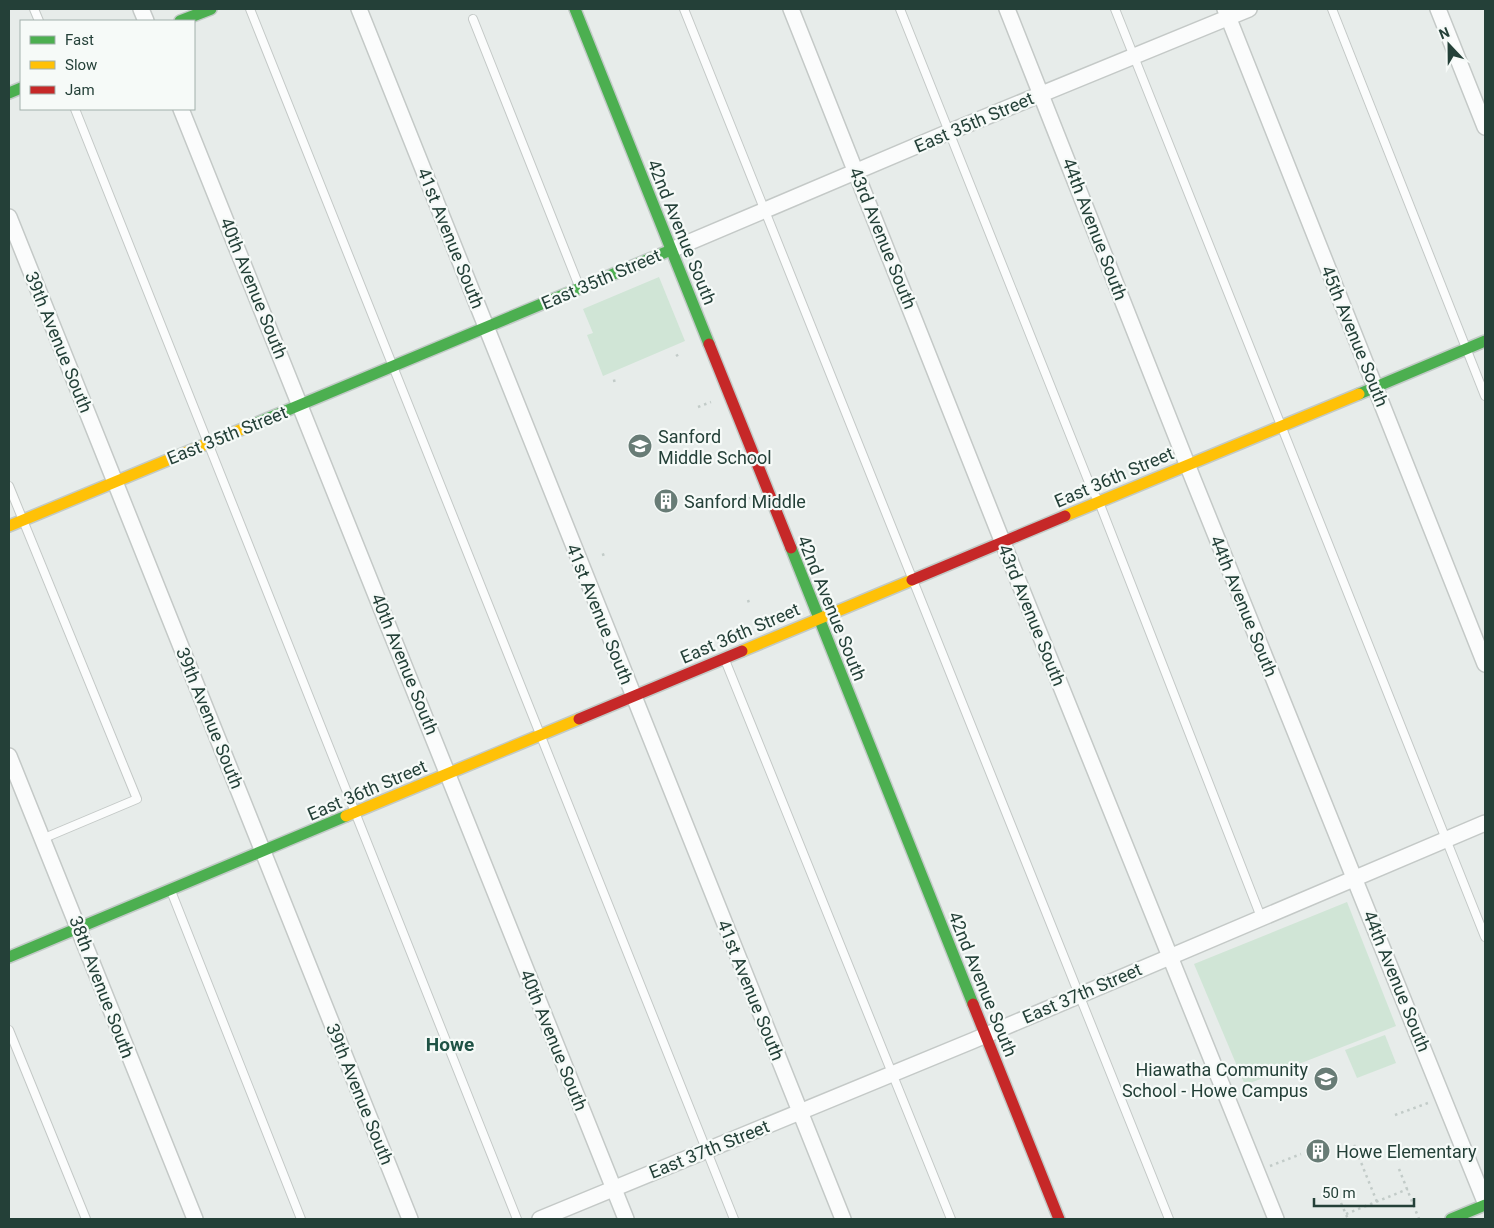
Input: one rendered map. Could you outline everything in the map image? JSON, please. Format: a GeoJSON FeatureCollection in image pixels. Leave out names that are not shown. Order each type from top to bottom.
{"type":"FeatureCollection","features":[{"type":"Feature","properties":{"kind":"street"},"geometry":{"type":"LineString","coordinates":[[183,20],[211,9]]}},
{"type":"Feature","properties":{"kind":"street","name":"41st Avenue South"},"geometry":{"type":"LineString","coordinates":[[359,9],[843,1219]]}},
{"type":"Feature","properties":{"kind":"street","name":"42nd Avenue South"},"geometry":{"type":"LineString","coordinates":[[575,9],[1059,1219]]}},
{"type":"Feature","properties":{"kind":"street","name":"43rd Avenue South"},"geometry":{"type":"LineString","coordinates":[[791,9],[1003,543],[1276,1219]]}},
{"type":"Feature","properties":{"kind":"street","name":"44th Avenue South"},"geometry":{"type":"LineString","coordinates":[[1007,9],[1485,1203]]}},
{"type":"Feature","properties":{"kind":"street","name":"East 35th Street"},"geometry":{"type":"LineString","coordinates":[[9,526],[206,442],[301,405],[857,172],[1041,93],[1134,56],[1226,13],[1248,9]]}},
{"type":"Feature","properties":{"kind":"street"},"geometry":{"type":"LineString","coordinates":[[1438,9],[1485,126]]}},
{"type":"Feature","properties":{"kind":"street","name":"45th Avenue South"},"geometry":{"type":"LineString","coordinates":[[1226,13],[1485,664]]}},
{"type":"Feature","properties":{"kind":"street","name":"40th Avenue South"},"geometry":{"type":"LineString","coordinates":[[182,110],[626,1219]]}},
{"type":"Feature","properties":{"kind":"street","name":"39th Avenue South"},"geometry":{"type":"LineString","coordinates":[[9,217],[410,1219]]}},
{"type":"Feature","properties":{"kind":"street","name":"East 36th Street"},"geometry":{"type":"LineString","coordinates":[[9,958],[1485,341]]}},
{"type":"Feature","properties":{"kind":"street","name":"38th Avenue South"},"geometry":{"type":"LineString","coordinates":[[9,756],[195,1219]]}},
{"type":"Feature","properties":{"kind":"street","name":"East 37th Street"},"geometry":{"type":"LineString","coordinates":[[540,1219],[892,1074],[1485,823]]}},
{"type":"Feature","properties":{"kind":"street"},"geometry":{"type":"LineString","coordinates":[[1451,1219],[1485,1203]]}},
{"type":"Feature","properties":{"kind":"lane"},"geometry":{"type":"LineString","coordinates":[[250,9],[734,1219]]}},
{"type":"Feature","properties":{"kind":"lane"},"geometry":{"type":"LineString","coordinates":[[684,9],[1168,1219]]}},
{"type":"Feature","properties":{"kind":"lane"},"geometry":{"type":"LineString","coordinates":[[900,9],[1092,490],[1099,502],[1261,917]]}},
{"type":"Feature","properties":{"kind":"lane"},"geometry":{"type":"LineString","coordinates":[[1115,9],[1485,937]]}},
{"type":"Feature","properties":{"kind":"lane"},"geometry":{"type":"LineString","coordinates":[[1332,9],[1485,396]]}},
{"type":"Feature","properties":{"kind":"lane"},"geometry":{"type":"LineString","coordinates":[[473,19],[580,288]]}},
{"type":"Feature","properties":{"kind":"lane"},"geometry":{"type":"LineString","coordinates":[[75,110],[517,1219]]}},
{"type":"Feature","properties":{"kind":"lane"},"geometry":{"type":"LineString","coordinates":[[9,486],[137,799],[42,839]]}},
{"type":"Feature","properties":{"kind":"lane"},"geometry":{"type":"LineString","coordinates":[[725,659],[951,1219]]}},
{"type":"Feature","properties":{"kind":"lane"},"geometry":{"type":"LineString","coordinates":[[171,891],[301,1219]]}},
{"type":"Feature","properties":{"kind":"lane"},"geometry":{"type":"LineString","coordinates":[[9,1030],[86,1219]]}},
{"type":"Feature","properties":{"kind":"path"},"geometry":{"type":"LineString","coordinates":[[676,356],[681,353]]}},
{"type":"Feature","properties":{"kind":"path"},"geometry":{"type":"LineString","coordinates":[[613,381],[618,380]]}},
{"type":"Feature","properties":{"kind":"path"},"geometry":{"type":"LineString","coordinates":[[698,407],[710,402]]}},
{"type":"Feature","properties":{"kind":"path"},"geometry":{"type":"LineString","coordinates":[[737,503],[750,498]]}},
{"type":"Feature","properties":{"kind":"path"},"geometry":{"type":"LineString","coordinates":[[602,555],[608,553]]}},
{"type":"Feature","properties":{"kind":"path"},"geometry":{"type":"LineString","coordinates":[[748,600],[750,606]]}},
{"type":"Feature","properties":{"kind":"path"},"geometry":{"type":"LineString","coordinates":[[755,620],[757,624]]}},
{"type":"Feature","properties":{"kind":"path"},"geometry":{"type":"LineString","coordinates":[[1395,1115],[1428,1103]]}},
{"type":"Feature","properties":{"kind":"path"},"geometry":{"type":"LineString","coordinates":[[1354,1145],[1377,1202]]}},
{"type":"Feature","properties":{"kind":"path"},"geometry":{"type":"LineString","coordinates":[[1257,1171],[1301,1154]]}},
{"type":"Feature","properties":{"kind":"path"},"geometry":{"type":"LineString","coordinates":[[1399,1169],[1420,1219]]}},
{"type":"Feature","properties":{"kind":"path"},"geometry":{"type":"LineString","coordinates":[[1346,1214],[1408,1189]]}},
{"type":"Feature","properties":{"kind":"path"},"geometry":{"type":"LineString","coordinates":[[1341,1203],[1348,1219]]}},
{"type":"Feature","properties":{"kind":"green space"},"geometry":{"type":"Polygon","coordinates":[[[659,277],[685,341],[603,376],[587,335],[593,333],[583,309],[659,277]]]}},
{"type":"Feature","properties":{"kind":"green space"},"geometry":{"type":"Polygon","coordinates":[[[1347,902],[1396,1026],[1245,1085],[1194,964],[1347,902]]]}},
{"type":"Feature","properties":{"kind":"green space"},"geometry":{"type":"Polygon","coordinates":[[[1385,1035],[1396,1063],[1357,1078],[1345,1050],[1385,1035]]]}},
{"type":"Feature","properties":{"kind":"traffic: fast"},"geometry":{"type":"LineString","coordinates":[[183,20],[211,9]]}},
{"type":"Feature","properties":{"kind":"traffic: fast"},"geometry":{"type":"LineString","coordinates":[[575,9],[709,344]]}},
{"type":"Feature","properties":{"kind":"traffic: fast"},"geometry":{"type":"LineString","coordinates":[[9,93],[20,88]]}},
{"type":"Feature","properties":{"kind":"traffic: fast"},"geometry":{"type":"LineString","coordinates":[[252,425],[671,250]]}},
{"type":"Feature","properties":{"kind":"traffic: fast"},"geometry":{"type":"LineString","coordinates":[[1359,394],[1485,341]]}},
{"type":"Feature","properties":{"kind":"traffic: fast"},"geometry":{"type":"LineString","coordinates":[[791,548],[973,1004]]}},
{"type":"Feature","properties":{"kind":"traffic: fast"},"geometry":{"type":"LineString","coordinates":[[9,957],[346,816]]}},
{"type":"Feature","properties":{"kind":"traffic: fast"},"geometry":{"type":"LineString","coordinates":[[1451,1219],[1485,1205]]}},
{"type":"Feature","properties":{"kind":"traffic: slow"},"geometry":{"type":"LineString","coordinates":[[1065,516],[1359,394]]}},
{"type":"Feature","properties":{"kind":"traffic: slow"},"geometry":{"type":"LineString","coordinates":[[9,526],[252,425]]}},
{"type":"Feature","properties":{"kind":"traffic: slow"},"geometry":{"type":"LineString","coordinates":[[742,651],[912,580]]}},
{"type":"Feature","properties":{"kind":"traffic: slow"},"geometry":{"type":"LineString","coordinates":[[346,816],[579,719]]}},
{"type":"Feature","properties":{"kind":"traffic: jam"},"geometry":{"type":"LineString","coordinates":[[709,344],[791,548]]}},
{"type":"Feature","properties":{"kind":"traffic: jam"},"geometry":{"type":"LineString","coordinates":[[912,580],[1065,516]]}},
{"type":"Feature","properties":{"kind":"traffic: jam"},"geometry":{"type":"LineString","coordinates":[[579,719],[742,651]]}},
{"type":"Feature","properties":{"kind":"traffic: jam"},"geometry":{"type":"LineString","coordinates":[[973,1004],[1059,1219]]}},
{"type":"Feature","properties":{"kind":"place","name":"Sanford Middle School"},"geometry":{"type":"Point","coordinates":[640,446]}},
{"type":"Feature","properties":{"kind":"place","name":"Sanford Middle"},"geometry":{"type":"Point","coordinates":[666,501]}},
{"type":"Feature","properties":{"kind":"place","name":"Hiawatha Community School - Howe Campus"},"geometry":{"type":"Point","coordinates":[1326,1079]}},
{"type":"Feature","properties":{"kind":"place","name":"Howe Elementary"},"geometry":{"type":"Point","coordinates":[1318,1151]}},
{"type":"Feature","properties":{"kind":"district","name":"Howe"},"geometry":{"type":"Point","coordinates":[450,1044]}}]}
